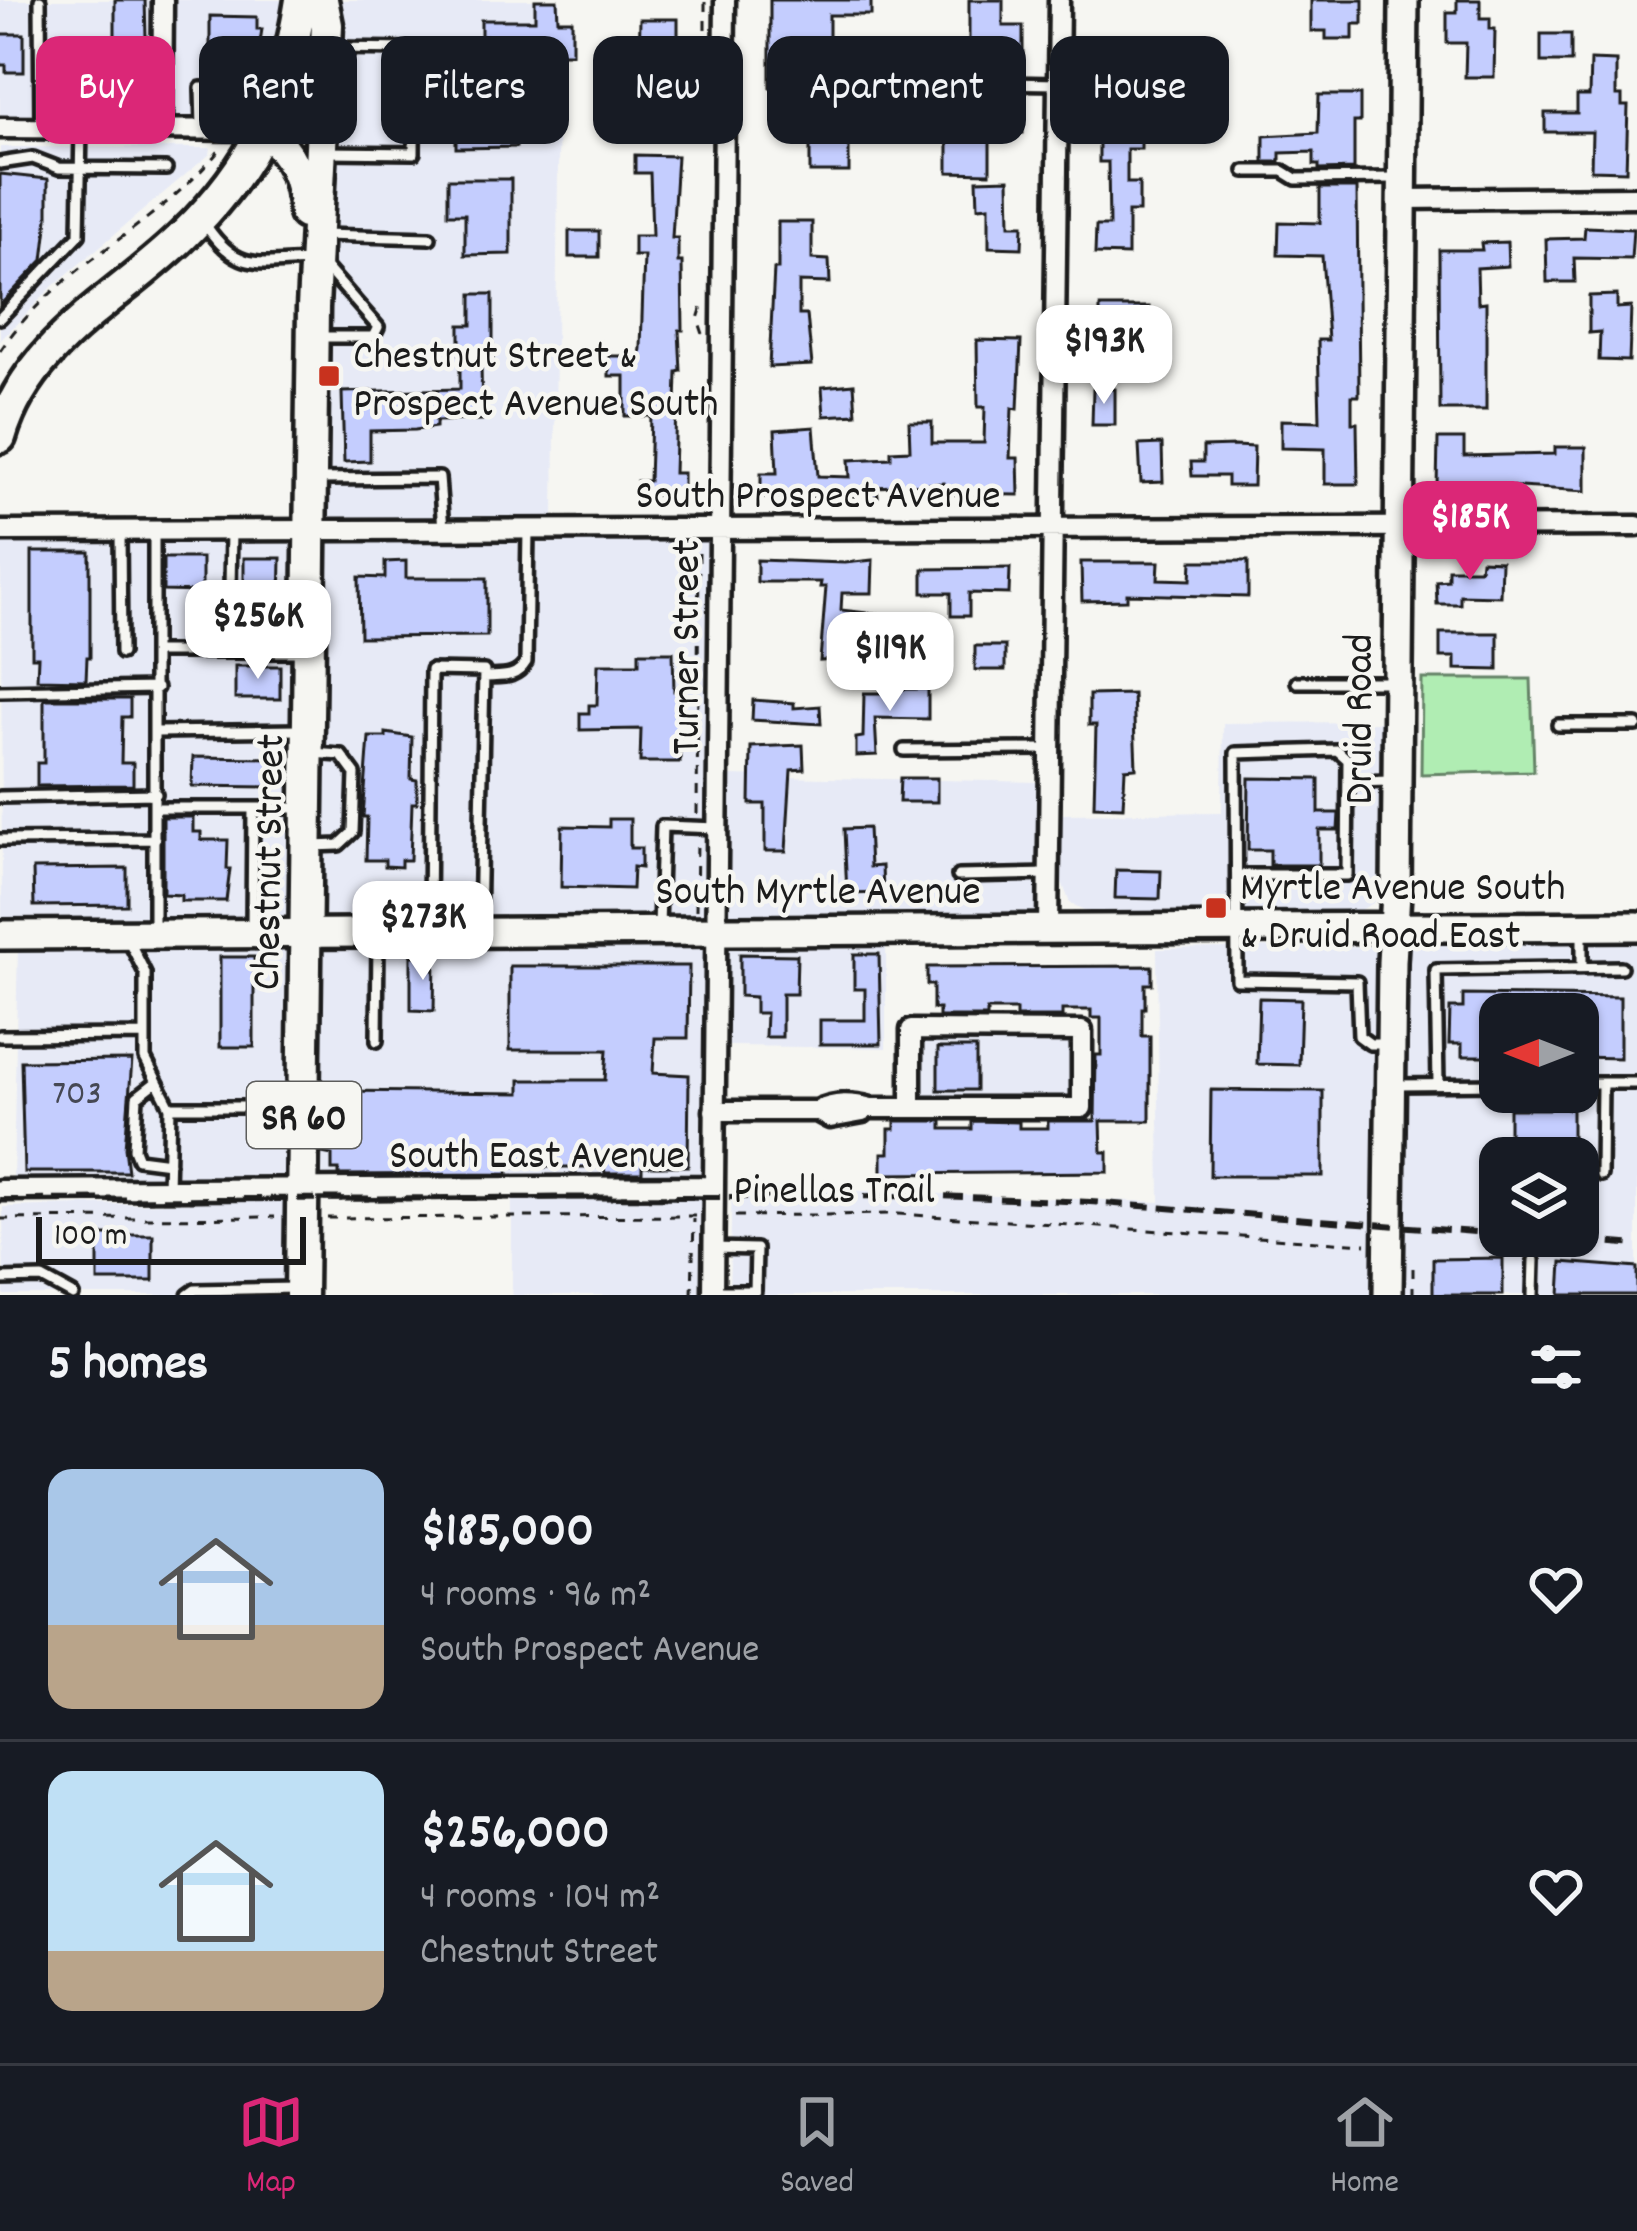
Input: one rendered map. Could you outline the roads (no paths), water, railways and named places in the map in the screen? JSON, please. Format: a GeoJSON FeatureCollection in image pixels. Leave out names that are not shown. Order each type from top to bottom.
{"type":"FeatureCollection","features":[{"type":"Feature","properties":{"kind":"main road"},"geometry":{"type":"LineString","coordinates":[[296,36],[301,0]]}},
{"type":"Feature","properties":{"kind":"main road","name":"Chestnut Street"},"geometry":{"type":"LineString","coordinates":[[322,0],[327,36]]}},
{"type":"Feature","properties":{"kind":"main road","name":"Druid Road"},"geometry":{"type":"LineString","coordinates":[[1388,1295],[1404,0]]}},
{"type":"Feature","properties":{"kind":"main road"},"geometry":{"type":"LineString","coordinates":[[195,232],[233,179],[245,144]]}},
{"type":"Feature","properties":{"kind":"main road"},"geometry":{"type":"LineString","coordinates":[[281,144],[307,157]]}},
{"type":"Feature","properties":{"kind":"main road","name":"Chestnut Street"},"geometry":{"type":"LineString","coordinates":[[301,1292],[314,250],[309,144]]}},
{"type":"Feature","properties":{"kind":"main road"},"geometry":{"type":"LineString","coordinates":[[0,436],[22,386],[57,342],[195,232],[266,167],[307,157]]}},
{"type":"Feature","properties":{"kind":"main road","name":"South Myrtle Avenue"},"geometry":{"type":"LineString","coordinates":[[0,935],[1637,926]]}},
{"type":"Feature","properties":{"kind":"street"},"geometry":{"type":"LineString","coordinates":[[162,36],[163,0]]}},
{"type":"Feature","properties":{"kind":"street","name":"Turner Street"},"geometry":{"type":"LineString","coordinates":[[713,1293],[713,1248],[704,1216],[714,1186],[725,0]]}},
{"type":"Feature","properties":{"kind":"street"},"geometry":{"type":"LineString","coordinates":[[1059,0],[1059,36]]}},
{"type":"Feature","properties":{"kind":"street"},"geometry":{"type":"LineString","coordinates":[[0,128],[36,127]]}},
{"type":"Feature","properties":{"kind":"street"},"geometry":{"type":"LineString","coordinates":[[1048,929],[1057,144]]}},
{"type":"Feature","properties":{"kind":"street"},"geometry":{"type":"LineString","coordinates":[[1401,189],[1637,197]]}},
{"type":"Feature","properties":{"kind":"street","name":"South Prospect Avenue"},"geometry":{"type":"LineString","coordinates":[[0,531],[1637,526]]}},
{"type":"Feature","properties":{"kind":"street"},"geometry":{"type":"LineString","coordinates":[[714,1112],[817,1111],[830,1105],[871,1108],[1082,1108],[1082,1031],[910,1030],[910,1107]]}},
{"type":"Feature","properties":{"kind":"street","name":"South East Avenue"},"geometry":{"type":"LineString","coordinates":[[0,1190],[168,1189],[302,1203],[714,1186]]}},
{"type":"Feature","properties":{"kind":"lane"},"geometry":{"type":"LineString","coordinates":[[40,0],[40,36]]}},
{"type":"Feature","properties":{"kind":"lane"},"geometry":{"type":"LineString","coordinates":[[0,318],[79,236],[81,144]]}},
{"type":"Feature","properties":{"kind":"lane"},"geometry":{"type":"LineString","coordinates":[[307,157],[414,153],[414,144]]}},
{"type":"Feature","properties":{"kind":"lane"},"geometry":{"type":"LineString","coordinates":[[0,163],[33,158],[80,169],[166,169]]}},
{"type":"Feature","properties":{"kind":"lane"},"geometry":{"type":"LineString","coordinates":[[1245,171],[1401,189]]}},
{"type":"Feature","properties":{"kind":"lane"},"geometry":{"type":"LineString","coordinates":[[195,232],[238,261],[430,238]]}},
{"type":"Feature","properties":{"kind":"lane"},"geometry":{"type":"LineString","coordinates":[[313,322],[373,337],[378,327],[314,250]]}},
{"type":"Feature","properties":{"kind":"lane"},"geometry":{"type":"LineString","coordinates":[[311,479],[439,478],[443,529]]}},
{"type":"Feature","properties":{"kind":"lane"},"geometry":{"type":"LineString","coordinates":[[484,677],[511,676],[526,662],[528,529]]}},
{"type":"Feature","properties":{"kind":"lane"},"geometry":{"type":"LineString","coordinates":[[230,651],[231,530]]}},
{"type":"Feature","properties":{"kind":"lane"},"geometry":{"type":"LineString","coordinates":[[121,531],[121,653]]}},
{"type":"Feature","properties":{"kind":"lane"},"geometry":{"type":"LineString","coordinates":[[154,531],[154,934]]}},
{"type":"Feature","properties":{"kind":"lane"},"geometry":{"type":"LineString","coordinates":[[154,652],[310,652]]}},
{"type":"Feature","properties":{"kind":"lane"},"geometry":{"type":"LineString","coordinates":[[429,932],[431,670],[484,670],[479,932]]}},
{"type":"Feature","properties":{"kind":"lane"},"geometry":{"type":"LineString","coordinates":[[1297,682],[1398,682]]}},
{"type":"Feature","properties":{"kind":"lane"},"geometry":{"type":"LineString","coordinates":[[0,691],[157,688]]}},
{"type":"Feature","properties":{"kind":"lane"},"geometry":{"type":"LineString","coordinates":[[1558,725],[1637,725]]}},
{"type":"Feature","properties":{"kind":"lane"},"geometry":{"type":"LineString","coordinates":[[156,732],[309,741],[341,755],[355,774],[353,832],[339,845],[308,846]]}},
{"type":"Feature","properties":{"kind":"lane"},"geometry":{"type":"LineString","coordinates":[[904,750],[1051,749]]}},
{"type":"Feature","properties":{"kind":"lane"},"geometry":{"type":"LineString","coordinates":[[1238,875],[1347,875],[1350,782],[1348,760],[1337,750],[1237,753],[1238,980],[1357,982],[1358,1036],[1370,1044],[1391,1044]]}},
{"type":"Feature","properties":{"kind":"lane"},"geometry":{"type":"LineString","coordinates":[[1350,782],[1397,782]]}},
{"type":"Feature","properties":{"kind":"lane"},"geometry":{"type":"LineString","coordinates":[[0,796],[156,794]]}},
{"type":"Feature","properties":{"kind":"lane"},"geometry":{"type":"LineString","coordinates":[[1335,813],[1349,805]]}},
{"type":"Feature","properties":{"kind":"lane"},"geometry":{"type":"LineString","coordinates":[[155,808],[308,808]]}},
{"type":"Feature","properties":{"kind":"lane"},"geometry":{"type":"LineString","coordinates":[[252,934],[253,808]]}},
{"type":"Feature","properties":{"kind":"lane"},"geometry":{"type":"LineString","coordinates":[[659,930],[662,826],[718,828]]}},
{"type":"Feature","properties":{"kind":"lane"},"geometry":{"type":"LineString","coordinates":[[1335,830],[1338,836],[1348,837]]}},
{"type":"Feature","properties":{"kind":"lane"},"geometry":{"type":"LineString","coordinates":[[0,840],[155,839]]}},
{"type":"Feature","properties":{"kind":"lane"},"geometry":{"type":"LineString","coordinates":[[958,876],[1049,874]]}},
{"type":"Feature","properties":{"kind":"lane"},"geometry":{"type":"LineString","coordinates":[[1582,927],[1582,967]]}},
{"type":"Feature","properties":{"kind":"lane"},"geometry":{"type":"LineString","coordinates":[[377,1041],[378,933]]}},
{"type":"Feature","properties":{"kind":"lane"},"geometry":{"type":"LineString","coordinates":[[125,934],[145,973],[145,1058],[170,1107],[168,1189]]}},
{"type":"Feature","properties":{"kind":"lane"},"geometry":{"type":"LineString","coordinates":[[1438,1084],[1436,970],[1621,967]]}},
{"type":"Feature","properties":{"kind":"lane"},"geometry":{"type":"LineString","coordinates":[[0,1036],[142,1034]]}},
{"type":"Feature","properties":{"kind":"lane"},"geometry":{"type":"LineString","coordinates":[[155,1083],[137,1097],[134,1149],[138,1159],[169,1163]]}},
{"type":"Feature","properties":{"kind":"lane"},"geometry":{"type":"LineString","coordinates":[[1601,1174],[1602,1083],[1637,1083]]}},
{"type":"Feature","properties":{"kind":"lane"},"geometry":{"type":"LineString","coordinates":[[1390,1085],[1479,1084]]}},
{"type":"Feature","properties":{"kind":"lane"},"geometry":{"type":"LineString","coordinates":[[170,1107],[304,1107]]}},
{"type":"Feature","properties":{"kind":"lane"},"geometry":{"type":"LineString","coordinates":[[713,1248],[756,1249],[755,1291],[713,1293]]}},
{"type":"Feature","properties":{"kind":"lane"},"geometry":{"type":"LineString","coordinates":[[1533,1295],[1534,1260]]}},
{"type":"Feature","properties":{"kind":"lane"},"geometry":{"type":"LineString","coordinates":[[0,1279],[42,1278],[73,1295]]}},
{"type":"Feature","properties":{"kind":"lane"},"geometry":{"type":"LineString","coordinates":[[188,1295],[196,1290],[301,1292]]}},
{"type":"Feature","properties":{"kind":"railway"},"geometry":{"type":"LineString","coordinates":[[0,1200],[937,1196],[1090,1202],[1479,1232]]}},
{"type":"Feature","properties":{"kind":"railway"},"geometry":{"type":"LineString","coordinates":[[1599,1242],[1637,1245]]}},
{"type":"Feature","properties":{"kind":"place","name":"Chestnut Street & Prospect Avenue South"},"geometry":{"type":"Point","coordinates":[329,376]}},
{"type":"Feature","properties":{"kind":"place","name":"Myrtle Avenue South & Druid Road East"},"geometry":{"type":"Point","coordinates":[1216,908]}}]}
